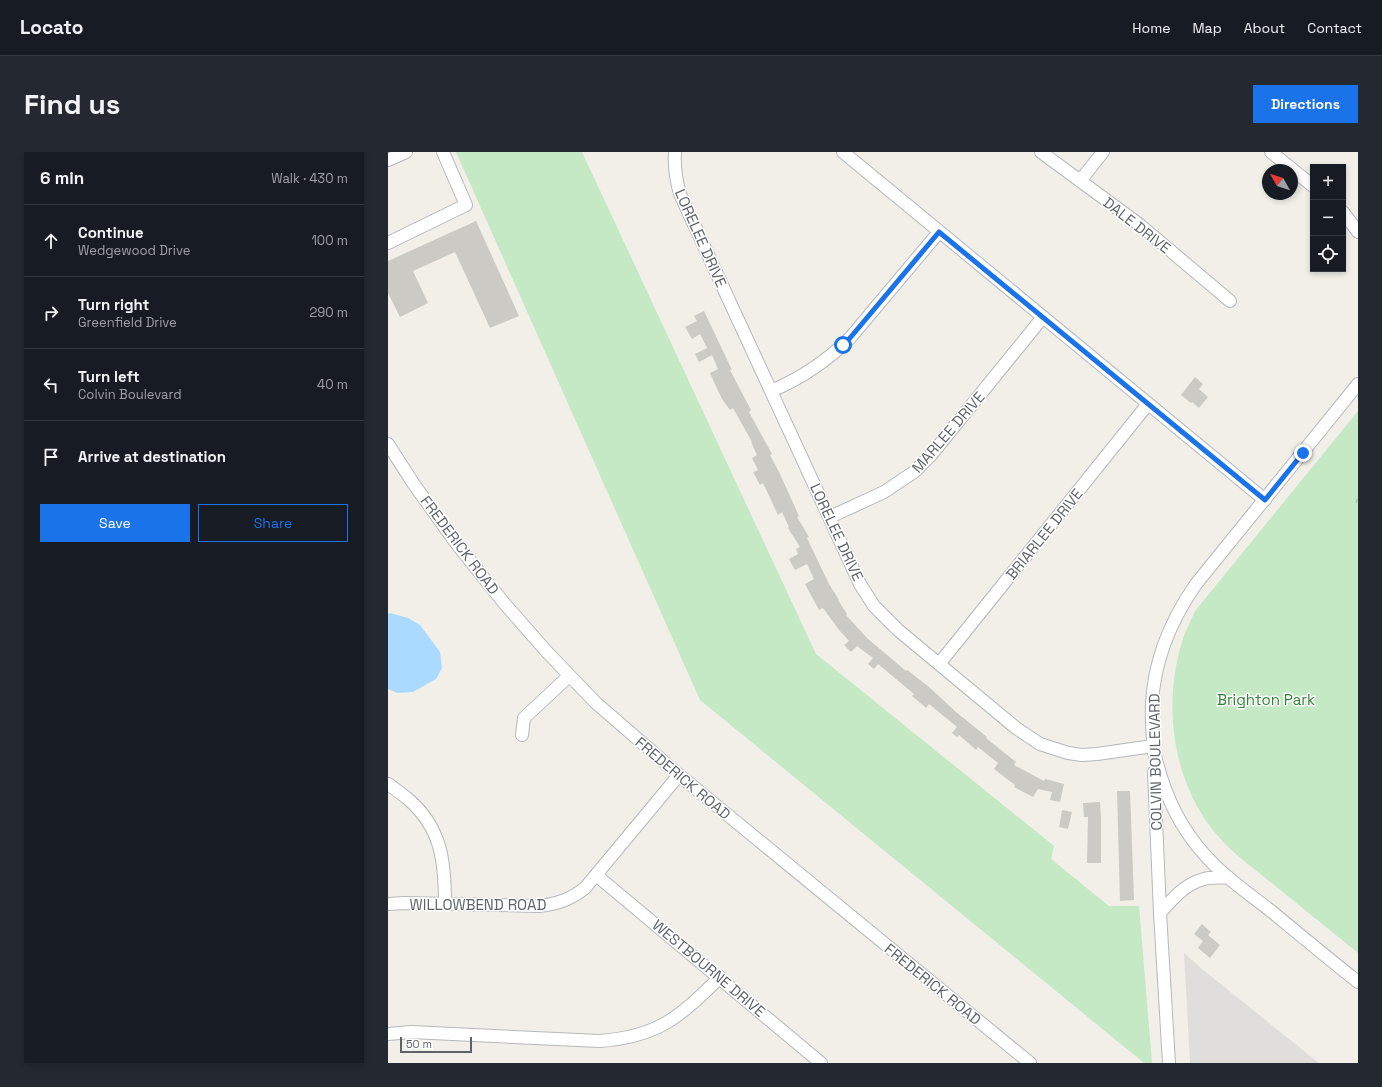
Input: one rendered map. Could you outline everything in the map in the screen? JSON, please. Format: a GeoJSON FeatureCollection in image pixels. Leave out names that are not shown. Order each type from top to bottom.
{"type":"FeatureCollection","features":[{"type":"Feature","properties":{"kind":"street"},"geometry":{"type":"LineString","coordinates":[[388,160],[406,152]]}},
{"type":"Feature","properties":{"kind":"street"},"geometry":{"type":"LineString","coordinates":[[388,243],[466,205],[442,152]]}},
{"type":"Feature","properties":{"kind":"street","name":"LORELEE DRIVE"},"geometry":{"type":"LineString","coordinates":[[675,152],[675,174],[680,194],[860,584],[874,606],[898,630],[1028,737],[1040,744],[1054,750],[1068,753],[1090,754],[1153,746]]}},
{"type":"Feature","properties":{"kind":"street"},"geometry":{"type":"LineString","coordinates":[[843,152],[1265,500]]}},
{"type":"Feature","properties":{"kind":"street","name":"DALE DRIVE"},"geometry":{"type":"LineString","coordinates":[[1041,152],[1140,225],[1230,301]]}},
{"type":"Feature","properties":{"kind":"street"},"geometry":{"type":"LineString","coordinates":[[1080,180],[1103,152]]}},
{"type":"Feature","properties":{"kind":"street"},"geometry":{"type":"LineString","coordinates":[[1271,152],[1310,184]]}},
{"type":"Feature","properties":{"kind":"street"},"geometry":{"type":"LineString","coordinates":[[1346,216],[1358,232]]}},
{"type":"Feature","properties":{"kind":"street"},"geometry":{"type":"LineString","coordinates":[[771,391],[802,377],[836,352],[850,338],[939,232]]}},
{"type":"Feature","properties":{"kind":"street","name":"MARLEE DRIVE"},"geometry":{"type":"LineString","coordinates":[[830,517],[884,492],[914,472],[931,455],[1043,317]]}},
{"type":"Feature","properties":{"kind":"street","name":"COLVIN BOULEVARD"},"geometry":{"type":"LineString","coordinates":[[1169,1063],[1160,913],[1152,704],[1154,683],[1160,655],[1173,621],[1196,584],[1358,384]]}},
{"type":"Feature","properties":{"kind":"street","name":"BRIARLEE DRIVE"},"geometry":{"type":"LineString","coordinates":[[939,664],[1148,404]]}},
{"type":"Feature","properties":{"kind":"street","name":"FREDERICK ROAD"},"geometry":{"type":"LineString","coordinates":[[388,444],[413,483],[456,543],[504,603],[569,676],[595,702],[679,775],[1030,1063]]}},
{"type":"Feature","properties":{"kind":"street"},"geometry":{"type":"LineString","coordinates":[[522,735],[524,718],[569,676]]}},
{"type":"Feature","properties":{"kind":"street"},"geometry":{"type":"LineString","coordinates":[[1153,746],[1169,801],[1179,820],[1204,855],[1228,877],[1358,982]]}},
{"type":"Feature","properties":{"kind":"street","name":"WILLOWBEND ROAD"},"geometry":{"type":"LineString","coordinates":[[388,904],[539,906],[563,902],[575,896],[585,888],[679,775]]}},
{"type":"Feature","properties":{"kind":"street"},"geometry":{"type":"LineString","coordinates":[[388,784],[408,799],[418,809],[434,833],[440,847],[444,868],[444,904]]}},
{"type":"Feature","properties":{"kind":"street","name":"WESTBOURNE DRIVE"},"geometry":{"type":"LineString","coordinates":[[596,875],[720,977],[821,1063]]}},
{"type":"Feature","properties":{"kind":"street"},"geometry":{"type":"LineString","coordinates":[[1160,913],[1174,897],[1188,885],[1205,879],[1228,877]]}},
{"type":"Feature","properties":{"kind":"street"},"geometry":{"type":"LineString","coordinates":[[388,1034],[411,1032],[600,1041],[629,1038],[648,1032],[677,1016],[720,977]]}},
{"type":"Feature","properties":{"kind":"path"},"geometry":{"type":"LineString","coordinates":[[1356,503],[1358,497]]}},
{"type":"Feature","properties":{"kind":"shaded area"},"geometry":{"type":"Polygon","coordinates":[[[1184,953],[1202,969],[1319,1063],[1190,1063],[1184,953]]]}},
{"type":"Feature","properties":{"kind":"green space"},"geometry":{"type":"Polygon","coordinates":[[[456,152],[582,152],[816,654],[1054,846],[1051,859],[1109,906],[1139,906],[1152,1063],[1144,1063],[700,700],[456,152]]]}},
{"type":"Feature","properties":{"kind":"green space","name":"Brighton Park"},"geometry":{"type":"Polygon","coordinates":[[[1358,411],[1358,953],[1241,858],[1212,829],[1198,809],[1188,787],[1180,763],[1175,739],[1173,690],[1176,666],[1183,638],[1195,611],[1358,411]]]}},
{"type":"Feature","properties":{"kind":"water"},"geometry":{"type":"Polygon","coordinates":[[[390,613],[408,618],[420,625],[440,652],[442,668],[436,679],[413,692],[397,693],[388,689],[388,614],[390,613]]]}},
{"type":"Feature","properties":{"kind":"building"},"geometry":{"type":"Polygon","coordinates":[[[476,221],[519,316],[490,328],[455,252],[413,271],[428,303],[400,317],[388,293],[388,261],[476,221]]]}},
{"type":"Feature","properties":{"kind":"building"},"geometry":{"type":"Polygon","coordinates":[[[704,311],[732,370],[730,370],[751,410],[749,412],[772,454],[770,455],[799,516],[797,517],[809,537],[807,538],[829,584],[847,614],[846,615],[867,638],[906,671],[907,670],[928,686],[956,712],[987,737],[986,738],[1016,762],[1014,765],[1044,781],[1045,779],[1064,784],[1060,802],[1050,800],[1052,792],[1038,789],[1033,797],[1014,787],[1015,785],[994,769],[998,763],[978,747],[976,750],[959,735],[957,737],[952,733],[957,727],[929,704],[926,708],[912,696],[914,694],[878,664],[874,669],[868,664],[873,658],[857,646],[851,652],[844,645],[849,641],[823,608],[819,610],[805,584],[814,579],[807,564],[795,570],[789,559],[798,554],[796,549],[800,547],[788,528],[789,527],[782,512],[778,515],[763,483],[760,485],[753,472],[758,470],[752,458],[757,455],[752,442],[733,408],[730,410],[722,399],[714,382],[710,373],[718,369],[712,355],[699,362],[695,354],[707,348],[700,334],[692,339],[685,327],[697,321],[694,316],[704,311]]]}},
{"type":"Feature","properties":{"kind":"building"},"geometry":{"type":"Polygon","coordinates":[[[1195,377],[1203,384],[1199,389],[1208,397],[1199,408],[1181,395],[1195,377]]]}},
{"type":"Feature","properties":{"kind":"building"},"geometry":{"type":"Polygon","coordinates":[[[1117,791],[1130,791],[1134,900],[1120,901],[1117,791]]]}},
{"type":"Feature","properties":{"kind":"building"},"geometry":{"type":"Polygon","coordinates":[[[1100,802],[1101,863],[1087,863],[1088,817],[1084,817],[1083,803],[1100,802]]]}},
{"type":"Feature","properties":{"kind":"building"},"geometry":{"type":"Polygon","coordinates":[[[1062,810],[1072,812],[1068,829],[1059,827],[1062,810]]]}},
{"type":"Feature","properties":{"kind":"building"},"geometry":{"type":"Polygon","coordinates":[[[1202,924],[1211,932],[1208,935],[1220,945],[1210,958],[1198,948],[1203,941],[1194,934],[1202,924]]]}},
{"type":"Feature","properties":{"kind":"route"},"geometry":{"type":"LineString","coordinates":[[843,345],[939,232],[1265,500],[1303,453]]}}]}
